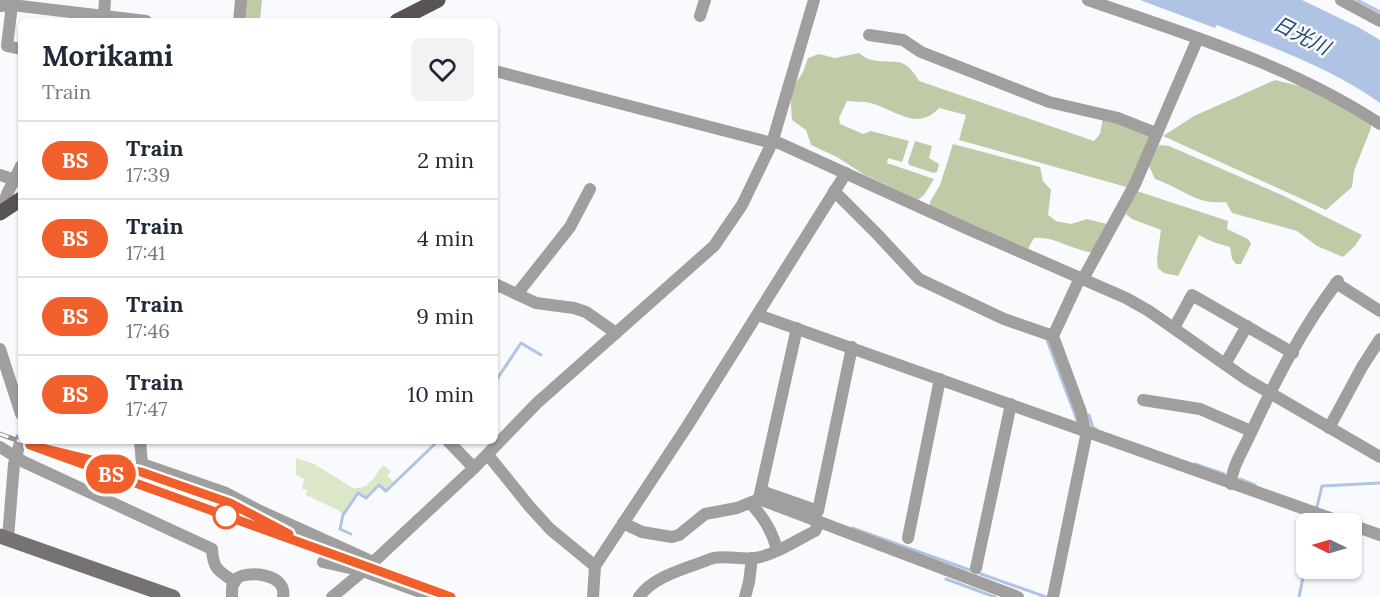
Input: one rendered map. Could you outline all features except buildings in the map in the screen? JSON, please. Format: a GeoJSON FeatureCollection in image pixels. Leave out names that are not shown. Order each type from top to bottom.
{"type":"FeatureCollection","features":[{"type":"Feature","properties":{"kind":"main road"},"geometry":{"type":"LineString","coordinates":[[404,18],[438,0]]}},
{"type":"Feature","properties":{"kind":"main road"},"geometry":{"type":"LineString","coordinates":[[0,213],[18,201]]}},
{"type":"Feature","properties":{"kind":"main road"},"geometry":{"type":"LineString","coordinates":[[4,537],[173,597]]}},
{"type":"Feature","properties":{"kind":"street"},"geometry":{"type":"LineString","coordinates":[[18,48],[7,46],[6,6],[106,17],[105,0]]}},
{"type":"Feature","properties":{"kind":"street"},"geometry":{"type":"LineString","coordinates":[[239,18],[241,0]]}},
{"type":"Feature","properties":{"kind":"street"},"geometry":{"type":"LineString","coordinates":[[700,16],[705,0]]}},
{"type":"Feature","properties":{"kind":"street"},"geometry":{"type":"LineString","coordinates":[[498,444],[537,403],[714,246],[742,205],[772,143],[814,0]]}},
{"type":"Feature","properties":{"kind":"street"},"geometry":{"type":"LineString","coordinates":[[1088,0],[1198,38],[1306,81],[1380,124]]}},
{"type":"Feature","properties":{"kind":"street"},"geometry":{"type":"LineString","coordinates":[[1341,0],[1380,21]]}},
{"type":"Feature","properties":{"kind":"street"},"geometry":{"type":"LineString","coordinates":[[869,35],[903,40],[921,52],[1049,102],[1118,118],[1156,133]]}},
{"type":"Feature","properties":{"kind":"street"},"geometry":{"type":"LineString","coordinates":[[1055,596],[1086,436],[1081,412],[1053,336],[1135,184],[1198,38]]}},
{"type":"Feature","properties":{"kind":"street"},"geometry":{"type":"LineString","coordinates":[[498,72],[779,143],[1126,298],[1271,393],[1380,457]]}},
{"type":"Feature","properties":{"kind":"street"},"geometry":{"type":"LineString","coordinates":[[593,597],[595,566],[758,315],[846,173]]}},
{"type":"Feature","properties":{"kind":"street"},"geometry":{"type":"LineString","coordinates":[[0,175],[17,181],[0,213]]}},
{"type":"Feature","properties":{"kind":"street"},"geometry":{"type":"LineString","coordinates":[[517,294],[570,227],[590,189]]}},
{"type":"Feature","properties":{"kind":"street"},"geometry":{"type":"LineString","coordinates":[[834,191],[919,279],[1004,319],[1053,336]]}},
{"type":"Feature","properties":{"kind":"street"},"geometry":{"type":"LineString","coordinates":[[1231,484],[1232,473],[1251,431],[1293,353],[1337,282],[1380,311]]}},
{"type":"Feature","properties":{"kind":"street"},"geometry":{"type":"LineString","coordinates":[[498,285],[536,303],[574,308],[586,312],[616,333]]}},
{"type":"Feature","properties":{"kind":"street"},"geometry":{"type":"LineString","coordinates":[[1174,328],[1192,296],[1293,353]]}},
{"type":"Feature","properties":{"kind":"street"},"geometry":{"type":"LineString","coordinates":[[758,315],[1315,513]]}},
{"type":"Feature","properties":{"kind":"street"},"geometry":{"type":"LineString","coordinates":[[1226,364],[1246,326]]}},
{"type":"Feature","properties":{"kind":"street"},"geometry":{"type":"LineString","coordinates":[[777,549],[757,498],[797,328]]}},
{"type":"Feature","properties":{"kind":"street"},"geometry":{"type":"LineString","coordinates":[[1329,428],[1380,339]]}},
{"type":"Feature","properties":{"kind":"street"},"geometry":{"type":"LineString","coordinates":[[623,523],[642,532],[672,537],[679,535],[705,514],[722,512],[757,498],[818,511],[852,347]]}},
{"type":"Feature","properties":{"kind":"street"},"geometry":{"type":"LineString","coordinates":[[0,349],[18,405]]}},
{"type":"Feature","properties":{"kind":"street"},"geometry":{"type":"LineString","coordinates":[[908,538],[940,379]]}},
{"type":"Feature","properties":{"kind":"street"},"geometry":{"type":"LineString","coordinates":[[1143,400],[1200,409],[1251,431]]}},
{"type":"Feature","properties":{"kind":"street"},"geometry":{"type":"LineString","coordinates":[[976,568],[1011,404]]}},
{"type":"Feature","properties":{"kind":"street"},"geometry":{"type":"LineString","coordinates":[[4,537],[20,444]]}},
{"type":"Feature","properties":{"kind":"street"},"geometry":{"type":"LineString","coordinates":[[140,444],[142,464],[226,493],[373,562]]}},
{"type":"Feature","properties":{"kind":"street"},"geometry":{"type":"LineString","coordinates":[[451,444],[474,468]]}},
{"type":"Feature","properties":{"kind":"street"},"geometry":{"type":"LineString","coordinates":[[332,597],[373,562],[498,444]]}},
{"type":"Feature","properties":{"kind":"street"},"geometry":{"type":"LineString","coordinates":[[0,447],[24,462],[212,549],[213,564],[219,572],[235,582]]}},
{"type":"Feature","properties":{"kind":"street"},"geometry":{"type":"LineString","coordinates":[[488,454],[550,529],[595,566]]}},
{"type":"Feature","properties":{"kind":"street"},"geometry":{"type":"LineString","coordinates":[[757,498],[1018,597]]}},
{"type":"Feature","properties":{"kind":"street"},"geometry":{"type":"LineString","coordinates":[[639,597],[645,589],[657,581],[713,558],[722,556],[752,558],[777,549],[815,531],[819,522]]}},
{"type":"Feature","properties":{"kind":"street"},"geometry":{"type":"LineString","coordinates":[[1362,529],[1380,535]]}},
{"type":"Feature","properties":{"kind":"street"},"geometry":{"type":"LineString","coordinates":[[745,597],[752,558]]}},
{"type":"Feature","properties":{"kind":"street"},"geometry":{"type":"LineString","coordinates":[[323,562],[363,571],[434,597]]}},
{"type":"Feature","properties":{"kind":"street"},"geometry":{"type":"LineString","coordinates":[[232,597],[232,585],[241,576],[251,574],[280,581],[285,589],[283,597]]}},
{"type":"Feature","properties":{"kind":"green space"},"geometry":{"type":"Polygon","coordinates":[[[243,0],[262,0],[260,18],[241,18],[243,0]]]}},
{"type":"Feature","properties":{"kind":"green space"},"geometry":{"type":"Polygon","coordinates":[[[859,53],[870,60],[899,62],[908,67],[919,81],[1094,141],[1100,134],[1103,117],[1153,135],[1130,188],[959,140],[966,115],[939,108],[931,115],[915,119],[871,103],[847,101],[839,118],[840,124],[863,134],[871,131],[909,141],[902,162],[888,158],[887,163],[934,179],[918,200],[863,174],[837,157],[811,145],[806,130],[792,120],[790,92],[803,72],[808,58],[819,54],[835,58],[859,53]]]}},
{"type":"Feature","properties":{"kind":"green space"},"geometry":{"type":"Polygon","coordinates":[[[1275,80],[1304,87],[1371,122],[1371,128],[1354,171],[1352,187],[1326,210],[1163,136],[1194,116],[1275,80]]]}},
{"type":"Feature","properties":{"kind":"green space"},"geometry":{"type":"Polygon","coordinates":[[[915,141],[932,146],[929,158],[939,164],[937,172],[909,165],[915,141]]]}},
{"type":"Feature","properties":{"kind":"green space"},"geometry":{"type":"Polygon","coordinates":[[[953,144],[1040,167],[1043,181],[1051,190],[1048,215],[1056,221],[1071,224],[1087,219],[1107,224],[1094,253],[1042,238],[1034,238],[1028,249],[930,206],[940,185],[953,144]]]}},
{"type":"Feature","properties":{"kind":"green space"},"geometry":{"type":"Polygon","coordinates":[[[1159,145],[1169,146],[1284,196],[1362,235],[1355,246],[1343,257],[1317,246],[1297,231],[1232,213],[1226,202],[1198,199],[1155,179],[1148,164],[1159,145]]]}},
{"type":"Feature","properties":{"kind":"green space"},"geometry":{"type":"Polygon","coordinates":[[[1137,191],[1228,221],[1227,229],[1248,239],[1251,244],[1241,264],[1236,264],[1232,259],[1230,247],[1199,235],[1178,276],[1164,273],[1158,268],[1157,258],[1161,230],[1132,219],[1126,214],[1137,191]]]}},
{"type":"Feature","properties":{"kind":"green space"},"geometry":{"type":"Polygon","coordinates":[[[296,458],[314,464],[353,488],[367,485],[383,465],[391,471],[387,476],[394,482],[386,489],[379,483],[366,497],[357,492],[342,515],[340,511],[306,495],[307,490],[302,489],[304,479],[296,475],[296,458]]]}},
{"type":"Feature","properties":{"kind":"water","name":"日光川"},"geometry":{"type":"Polygon","coordinates":[[[1140,0],[1302,0],[1380,40],[1380,103],[1322,69],[1280,50],[1217,25],[1215,28],[1140,0]]]}},
{"type":"Feature","properties":{"kind":"waterway"},"geometry":{"type":"LineString","coordinates":[[1357,0],[1380,12]]}},
{"type":"Feature","properties":{"kind":"waterway"},"geometry":{"type":"LineString","coordinates":[[1047,340],[1077,420]]}},
{"type":"Feature","properties":{"kind":"waterway"},"geometry":{"type":"LineString","coordinates":[[498,378],[521,343],[541,355]]}},
{"type":"Feature","properties":{"kind":"waterway"},"geometry":{"type":"LineString","coordinates":[[1089,415],[1093,428],[1096,429]]}},
{"type":"Feature","properties":{"kind":"waterway"},"geometry":{"type":"LineString","coordinates":[[351,534],[340,529],[343,515],[358,493],[366,498],[379,485],[386,491],[435,444]]}},
{"type":"Feature","properties":{"kind":"waterway"},"geometry":{"type":"LineString","coordinates":[[1195,464],[1224,474]]}},
{"type":"Feature","properties":{"kind":"waterway"},"geometry":{"type":"LineString","coordinates":[[1240,479],[1255,485]]}},
{"type":"Feature","properties":{"kind":"waterway"},"geometry":{"type":"LineString","coordinates":[[1315,507],[1317,507],[1322,486],[1380,483]]}},
{"type":"Feature","properties":{"kind":"waterway"},"geometry":{"type":"LineString","coordinates":[[852,528],[1046,597]]}},
{"type":"Feature","properties":{"kind":"waterway"},"geometry":{"type":"LineString","coordinates":[[946,579],[995,597]]}},
{"type":"Feature","properties":{"kind":"waterway"},"geometry":{"type":"LineString","coordinates":[[1299,597],[1303,579]]}},
{"type":"Feature","properties":{"kind":"railway"},"geometry":{"type":"LineString","coordinates":[[0,434],[18,441]]}},
{"type":"Feature","properties":{"kind":"railway"},"geometry":{"type":"LineString","coordinates":[[28,444],[451,597]]}},
{"type":"Feature","properties":{"kind":"railway"},"geometry":{"type":"LineString","coordinates":[[92,459],[141,472],[230,503],[272,525]]}},
{"type":"Feature","properties":{"kind":"train","name":"BS"},"geometry":{"type":"LineString","coordinates":[[289,534],[230,503],[141,472],[30,445],[451,597]]}}]}
